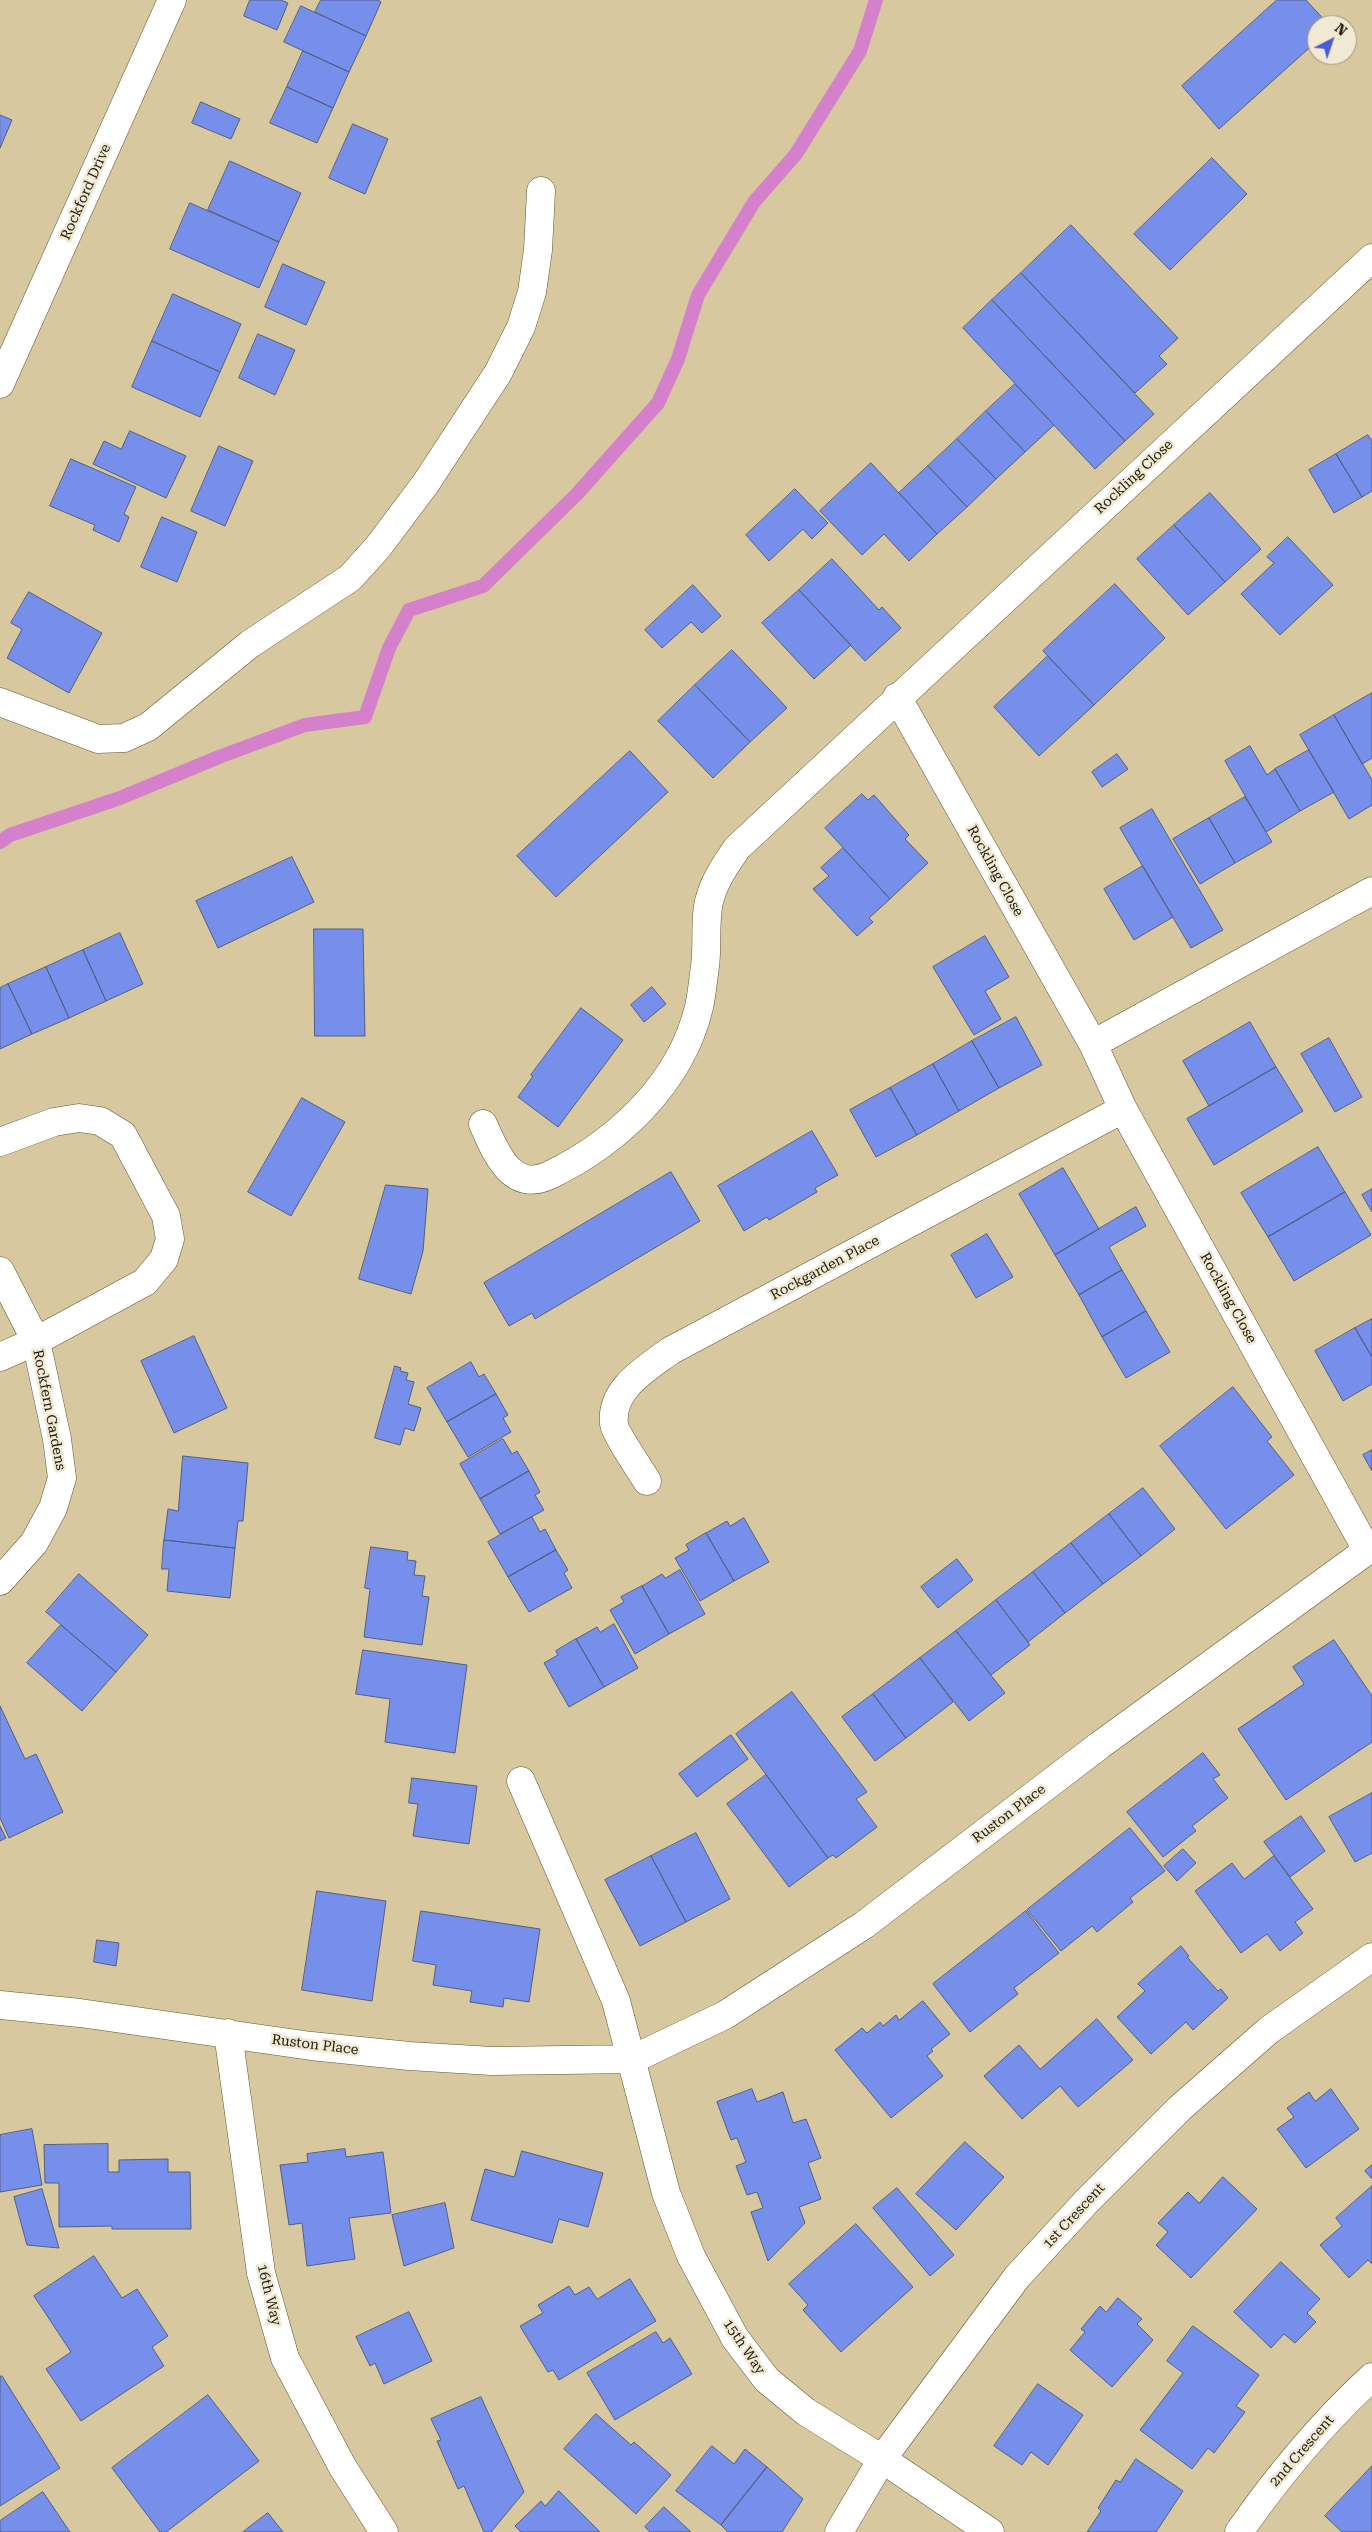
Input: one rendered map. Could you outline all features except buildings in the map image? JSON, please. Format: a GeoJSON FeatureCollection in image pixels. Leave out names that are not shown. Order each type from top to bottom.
{"type":"FeatureCollection","features":[{"type":"Feature","properties":{"kind":"street","name":"Rockford Drive"},"geometry":{"type":"LineString","coordinates":[[0,384],[172,0]]}},
{"type":"Feature","properties":{"kind":"street"},"geometry":{"type":"LineString","coordinates":[[0,702],[98,739],[124,738],[148,726],[250,644],[350,578],[378,547],[426,483],[498,373],[521,327],[532,292],[538,250],[541,191]]}},
{"type":"Feature","properties":{"kind":"street","name":"Rockling Close"},"geometry":{"type":"LineString","coordinates":[[483,1124],[498,1158],[519,1178],[539,1180],[564,1168],[607,1141],[634,1118],[660,1088],[685,1048],[699,1008],[706,963],[709,899],[724,867],[737,848],[897,697],[1372,258]]}},
{"type":"Feature","properties":{"kind":"street","name":"Rockling Close"},"geometry":{"type":"LineString","coordinates":[[897,697],[1093,1044],[1123,1109],[1369,1549]]}},
{"type":"Feature","properties":{"kind":"street"},"geometry":{"type":"LineString","coordinates":[[1093,1044],[1372,891]]}},
{"type":"Feature","properties":{"kind":"street","name":"Rockgarden Place"},"geometry":{"type":"LineString","coordinates":[[647,1481],[614,1426],[616,1405],[627,1384],[670,1351],[1123,1109]]}},
{"type":"Feature","properties":{"kind":"street","name":"Rockfern Gardens"},"geometry":{"type":"LineString","coordinates":[[0,1142],[54,1122],[79,1118],[100,1120],[123,1135],[166,1216],[170,1239],[164,1259],[146,1282],[36,1341],[0,1357]]}},
{"type":"Feature","properties":{"kind":"street","name":"Rockfern Gardens"},"geometry":{"type":"LineString","coordinates":[[0,1271],[36,1341],[57,1439],[62,1478],[53,1508],[34,1543],[0,1581]]}},
{"type":"Feature","properties":{"kind":"street","name":"Ruston Place"},"geometry":{"type":"LineString","coordinates":[[0,2006],[80,2013],[311,2046],[409,2056],[492,2061],[633,2059],[725,2015],[864,1925],[1100,1745],[1369,1549]]}},
{"type":"Feature","properties":{"kind":"street"},"geometry":{"type":"LineString","coordinates":[[521,1781],[616,2001],[633,2059]]}},
{"type":"Feature","properties":{"kind":"street","name":"1st Crescent"},"geometry":{"type":"LineString","coordinates":[[839,2532],[882,2459],[1017,2277],[1086,2202],[1180,2108],[1269,2030],[1372,1957]]}},
{"type":"Feature","properties":{"kind":"street","name":"16th Way"},"geometry":{"type":"LineString","coordinates":[[228,2033],[261,2273],[285,2358],[342,2466],[384,2532]]}},
{"type":"Feature","properties":{"kind":"street","name":"15th Way"},"geometry":{"type":"LineString","coordinates":[[633,2059],[666,2193],[691,2256],[735,2338],[773,2385],[806,2412],[882,2459],[990,2532]]}},
{"type":"Feature","properties":{"kind":"street","name":"2nd Crescent"},"geometry":{"type":"LineString","coordinates":[[1239,2532],[1268,2490],[1342,2405],[1372,2377]]}},
{"type":"Feature","properties":{"kind":"waterway"},"geometry":{"type":"LineString","coordinates":[[0,842],[10,835],[120,798],[219,757],[305,725],[365,717],[389,648],[409,610],[483,586],[577,494],[658,403],[678,359],[698,295],[754,202],[796,154],[860,51],[876,0]]}}]}
